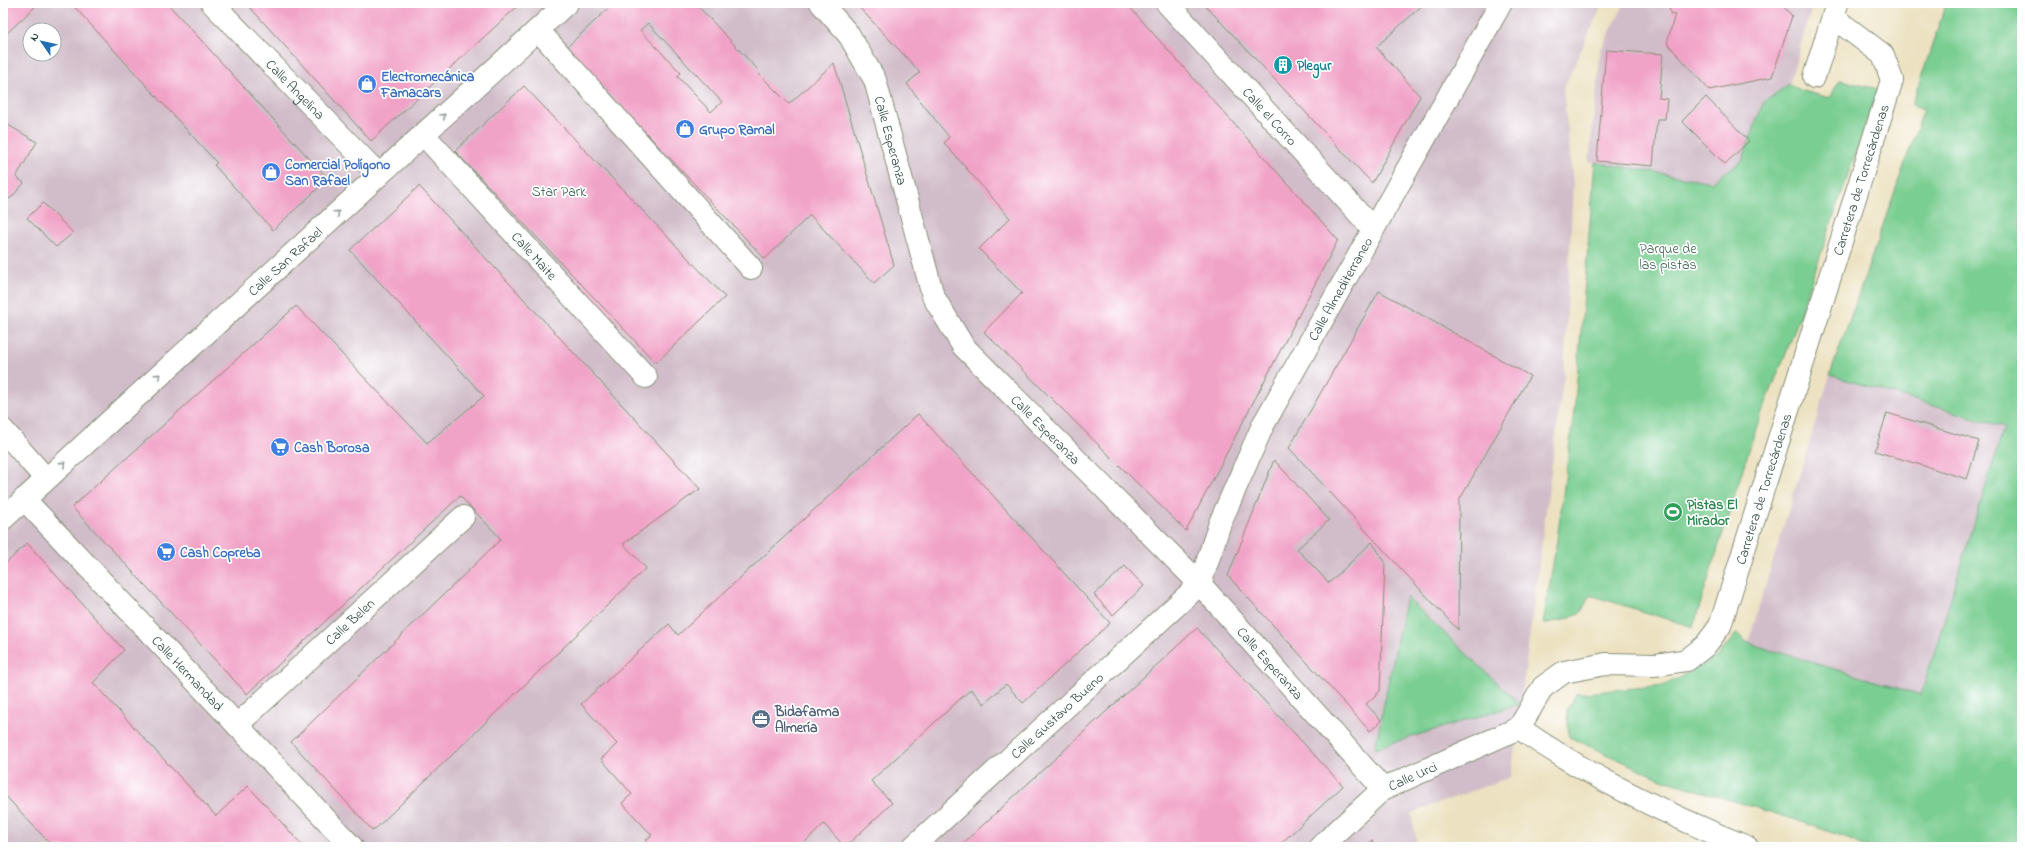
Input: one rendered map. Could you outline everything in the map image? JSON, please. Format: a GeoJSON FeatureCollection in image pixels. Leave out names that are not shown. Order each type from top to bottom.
{"type":"FeatureCollection","features":[{"type":"Feature","properties":{"kind":"street","name":"Calle Angelina"},"geometry":{"type":"LineString","coordinates":[[212,3],[379,175]]}},
{"type":"Feature","properties":{"kind":"street","name":"Calle San Rafael"},"geometry":{"type":"LineString","coordinates":[[3,519],[567,3]]}},
{"type":"Feature","properties":{"kind":"street","name":"Calle Esperanza"},"geometry":{"type":"LineString","coordinates":[[821,3],[849,35],[875,80],[933,296],[963,346],[1200,584],[1384,788]]}},
{"type":"Feature","properties":{"kind":"street","name":"Calle el Corro"},"geometry":{"type":"LineString","coordinates":[[1167,3],[1373,229]]}},
{"type":"Feature","properties":{"kind":"street","name":"Calle Almediterraneo"},"geometry":{"type":"LineString","coordinates":[[1200,584],[1220,523],[1263,425],[1501,3]]}},
{"type":"Feature","properties":{"kind":"street"},"geometry":{"type":"LineString","coordinates":[[1814,77],[1835,10]]}},
{"type":"Feature","properties":{"kind":"street","name":"Carretera de Torrecárdenas"},"geometry":{"type":"LineString","coordinates":[[1519,728],[1543,687],[1564,672],[1606,664],[1655,665],[1687,660],[1705,646],[1720,626],[1892,80],[1883,55],[1835,10]]}},
{"type":"Feature","properties":{"kind":"street"},"geometry":{"type":"LineString","coordinates":[[538,30],[751,268]]}},
{"type":"Feature","properties":{"kind":"street","name":"Calle Maite"},"geometry":{"type":"LineString","coordinates":[[423,134],[646,376]]}},
{"type":"Feature","properties":{"kind":"street"},"geometry":{"type":"LineString","coordinates":[[3,430],[46,479]]}},
{"type":"Feature","properties":{"kind":"street","name":"Calle Hermandad"},"geometry":{"type":"LineString","coordinates":[[24,499],[352,847]]}},
{"type":"Feature","properties":{"kind":"street","name":"Calle Belen"},"geometry":{"type":"LineString","coordinates":[[237,725],[463,517]]}},
{"type":"Feature","properties":{"kind":"street","name":"Calle Gustavo Bueno"},"geometry":{"type":"LineString","coordinates":[[913,847],[1200,584]]}},
{"type":"Feature","properties":{"kind":"street"},"geometry":{"type":"LineString","coordinates":[[1519,728],[1559,755],[1630,793],[1707,831],[1747,847]]}},
{"type":"Feature","properties":{"kind":"street","name":"Calle Urci"},"geometry":{"type":"LineString","coordinates":[[1320,847],[1384,788],[1519,728]]}},
{"type":"Feature","properties":{"kind":"shaded area"},"geometry":{"type":"Polygon","coordinates":[[[3,3],[1603,3],[1563,89],[1573,183],[1564,373],[1511,777],[1411,813],[1418,847],[3,847],[3,3]]]}},
{"type":"Feature","properties":{"kind":"shaded area"},"geometry":{"type":"Polygon","coordinates":[[[1625,3],[1813,3],[1789,84],[1763,103],[1742,161],[1711,182],[1589,161],[1601,49],[1625,3]]]}},
{"type":"Feature","properties":{"kind":"shaded area"},"geometry":{"type":"Polygon","coordinates":[[[1830,375],[2004,427],[1921,696],[1748,643],[1830,375]]]}},
{"type":"Feature","properties":{"kind":"green space"},"geometry":{"type":"Polygon","coordinates":[[[1946,3],[2022,3],[2022,847],[1864,847],[1856,841],[1793,819],[1661,779],[1569,737],[1567,710],[1576,694],[1665,685],[1717,657],[1737,633],[1748,643],[1921,695],[2004,427],[1830,375],[1924,109],[1912,105],[1946,3]]]}},
{"type":"Feature","properties":{"kind":"green space","name":"Parque de las pistas"},"geometry":{"type":"Polygon","coordinates":[[[1840,80],[1878,89],[1791,340],[1756,428],[1693,627],[1590,595],[1581,612],[1565,619],[1543,624],[1557,540],[1575,403],[1595,162],[1711,182],[1742,161],[1763,103],[1789,84],[1800,90],[1830,98],[1840,80]]]}},
{"type":"Feature","properties":{"kind":"green space"},"geometry":{"type":"Polygon","coordinates":[[[1406,597],[1520,704],[1375,748],[1406,597]]]}},
{"type":"Feature","properties":{"kind":"building"},"geometry":{"type":"Polygon","coordinates":[[[3,3],[39,3],[5,35],[3,33],[3,3]]]}},
{"type":"Feature","properties":{"kind":"building"},"geometry":{"type":"Polygon","coordinates":[[[71,3],[167,3],[328,179],[273,230],[214,165],[217,163],[71,3]]]}},
{"type":"Feature","properties":{"kind":"building"},"geometry":{"type":"Polygon","coordinates":[[[246,3],[521,3],[371,141],[246,3]]]}},
{"type":"Feature","properties":{"kind":"building"},"geometry":{"type":"Polygon","coordinates":[[[614,3],[695,3],[758,70],[757,72],[789,104],[834,63],[894,265],[874,283],[810,215],[765,259],[566,48],[614,3]],[[648,23],[640,30],[681,73],[677,76],[711,112],[722,102],[648,23]]]}},
{"type":"Feature","properties":{"kind":"building"},"geometry":{"type":"Polygon","coordinates":[[[855,3],[1126,3],[1338,240],[1186,531],[984,332],[1022,293],[979,249],[1010,218],[944,143],[949,137],[907,84],[920,72],[855,3]]]}},
{"type":"Feature","properties":{"kind":"building"},"geometry":{"type":"Polygon","coordinates":[[[1203,3],[1425,3],[1376,47],[1420,96],[1372,183],[1203,3]]]}},
{"type":"Feature","properties":{"kind":"building"},"geometry":{"type":"Polygon","coordinates":[[[1668,3],[1780,3],[1792,16],[1772,77],[1709,90],[1667,43],[1675,14],[1671,15],[1668,3]]]}},
{"type":"Feature","properties":{"kind":"building"},"geometry":{"type":"Polygon","coordinates":[[[1606,50],[1663,54],[1659,98],[1667,99],[1665,119],[1657,119],[1653,166],[1597,161],[1606,50]]]}},
{"type":"Feature","properties":{"kind":"building","name":"Star Park"},"geometry":{"type":"Polygon","coordinates":[[[524,86],[725,297],[656,363],[455,151],[524,86]]]}},
{"type":"Feature","properties":{"kind":"building"},"geometry":{"type":"Polygon","coordinates":[[[1706,97],[1749,141],[1725,164],[1682,121],[1706,97]]]}},
{"type":"Feature","properties":{"kind":"building"},"geometry":{"type":"Polygon","coordinates":[[[3,122],[37,142],[16,177],[24,183],[10,199],[6,195],[3,200],[3,122]]]}},
{"type":"Feature","properties":{"kind":"building"},"geometry":{"type":"Polygon","coordinates":[[[419,186],[700,489],[623,544],[646,568],[373,831],[291,742],[501,539],[460,496],[247,694],[72,507],[296,306],[427,443],[484,396],[350,250],[419,186]]]}},
{"type":"Feature","properties":{"kind":"building"},"geometry":{"type":"Polygon","coordinates":[[[43,203],[73,233],[56,247],[27,218],[43,203]]]}},
{"type":"Feature","properties":{"kind":"building"},"geometry":{"type":"Polygon","coordinates":[[[1379,291],[1530,376],[1459,501],[1458,630],[1289,448],[1379,291]]]}},
{"type":"Feature","properties":{"kind":"building"},"geometry":{"type":"Polygon","coordinates":[[[1887,413],[1979,441],[1967,479],[1875,451],[1887,413]]]}},
{"type":"Feature","properties":{"kind":"building"},"geometry":{"type":"Polygon","coordinates":[[[918,414],[1110,623],[1023,703],[1006,684],[984,704],[971,689],[871,781],[892,803],[845,847],[824,824],[800,847],[651,847],[646,840],[652,835],[622,803],[632,794],[601,759],[617,744],[581,704],[669,624],[678,635],[918,414]]]}},
{"type":"Feature","properties":{"kind":"building"},"geometry":{"type":"Polygon","coordinates":[[[1274,460],[1329,520],[1297,549],[1329,583],[1372,542],[1385,562],[1380,691],[1366,704],[1382,721],[1370,731],[1228,576],[1274,460]]]}},
{"type":"Feature","properties":{"kind":"building"},"geometry":{"type":"Polygon","coordinates":[[[27,543],[124,650],[93,683],[216,816],[248,786],[304,847],[53,847],[3,793],[3,566],[27,543]]]}},
{"type":"Feature","properties":{"kind":"building"},"geometry":{"type":"Polygon","coordinates":[[[1125,566],[1144,586],[1113,615],[1094,595],[1125,566]]]}},
{"type":"Feature","properties":{"kind":"building"},"geometry":{"type":"Polygon","coordinates":[[[1197,628],[1343,786],[1277,847],[959,847],[1197,628]]]}},
{"type":"Feature","properties":{"kind":"building"},"geometry":{"type":"Polygon","coordinates":[[[1372,840],[1373,847],[1364,847],[1372,840]]]}},
{"type":"Feature","properties":{"kind":"place","name":"Plegur"},"geometry":{"type":"Point","coordinates":[1283,65]}},
{"type":"Feature","properties":{"kind":"place","name":"Electromecánica Famacars"},"geometry":{"type":"Point","coordinates":[367,84]}},
{"type":"Feature","properties":{"kind":"place","name":"Grupo Ramal"},"geometry":{"type":"Point","coordinates":[685,129]}},
{"type":"Feature","properties":{"kind":"place","name":"Comercial Polígono San Rafael"},"geometry":{"type":"Point","coordinates":[271,172]}},
{"type":"Feature","properties":{"kind":"place","name":"Cash Borosa"},"geometry":{"type":"Point","coordinates":[280,447]}},
{"type":"Feature","properties":{"kind":"place","name":"Pistas El Mirador"},"geometry":{"type":"Point","coordinates":[1673,512]}},
{"type":"Feature","properties":{"kind":"place","name":"Cash Copreba"},"geometry":{"type":"Point","coordinates":[166,552]}},
{"type":"Feature","properties":{"kind":"place","name":"Bidafarma Almería"},"geometry":{"type":"Point","coordinates":[761,719]}}]}
